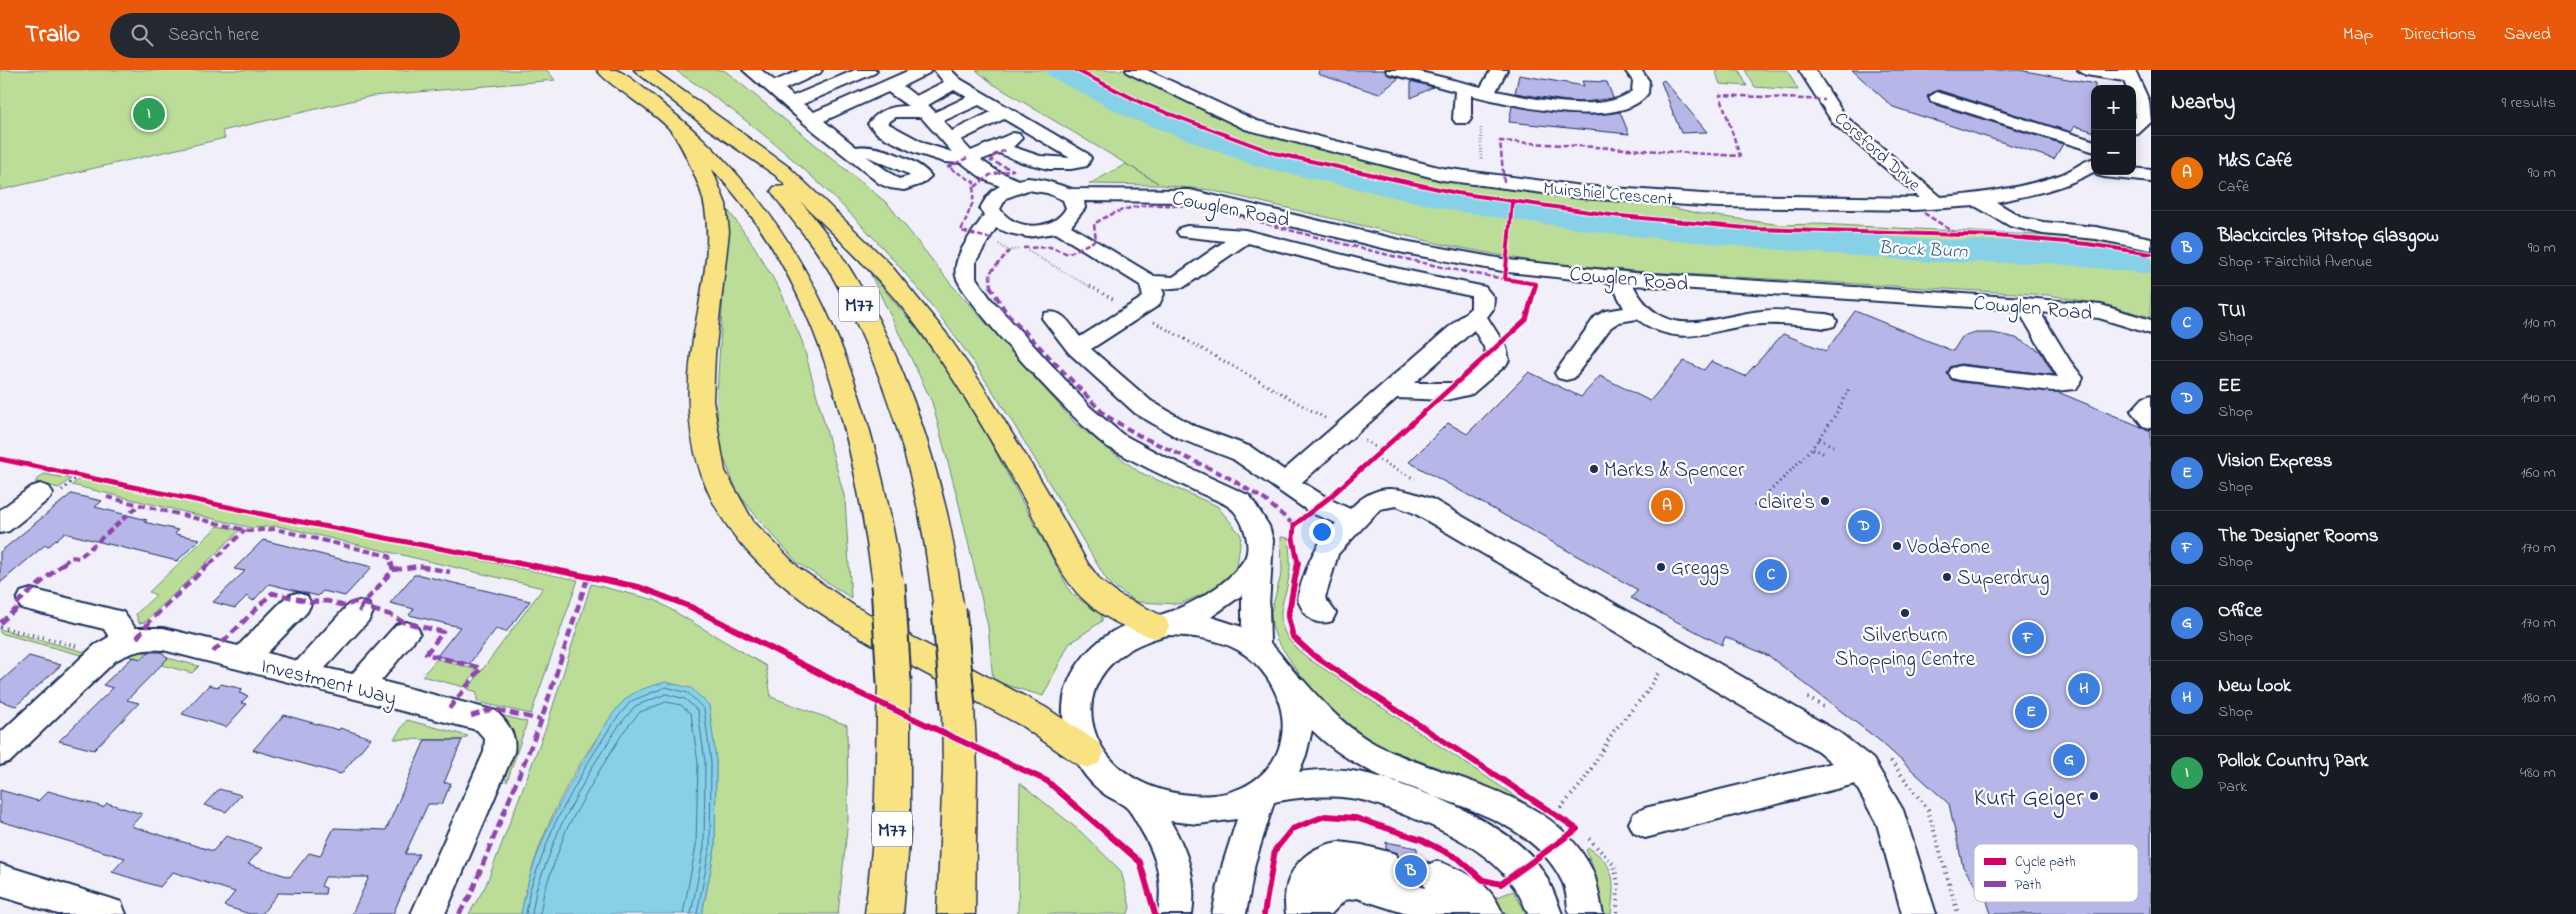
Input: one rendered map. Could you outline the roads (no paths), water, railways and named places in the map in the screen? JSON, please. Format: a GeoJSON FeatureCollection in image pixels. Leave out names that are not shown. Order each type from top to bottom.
{"type":"FeatureCollection","features":[{"type":"Feature","properties":{"kind":"highway","name":"M77"},"geometry":{"type":"LineString","coordinates":[[606,70],[691,121],[740,146],[787,198],[839,268],[885,358],[915,447],[934,516],[949,610],[960,769],[956,914]]}},
{"type":"Feature","properties":{"kind":"highway","name":"M77"},"geometry":{"type":"LineString","coordinates":[[643,70],[691,121],[755,208],[786,254],[814,304],[839,365],[866,456],[888,584],[894,682],[892,831],[884,914]]}},
{"type":"Feature","properties":{"kind":"highway"},"geometry":{"type":"LineString","coordinates":[[691,121],[782,171],[881,268],[938,338],[1006,444],[1078,572],[1091,589],[1124,613],[1161,625]]}},
{"type":"Feature","properties":{"kind":"highway"},"geometry":{"type":"LineString","coordinates":[[691,121],[715,206],[717,228],[717,250],[701,372],[702,427],[706,452],[715,477],[742,526],[780,567],[826,605],[1039,719],[1087,753]]}},
{"type":"Feature","properties":{"kind":"street"},"geometry":{"type":"LineString","coordinates":[[773,88],[814,70]]}},
{"type":"Feature","properties":{"kind":"street"},"geometry":{"type":"LineString","coordinates":[[791,103],[869,70]]}},
{"type":"Feature","properties":{"kind":"street"},"geometry":{"type":"LineString","coordinates":[[894,87],[893,84],[897,81],[923,70]]}},
{"type":"Feature","properties":{"kind":"street"},"geometry":{"type":"LineString","coordinates":[[942,70],[954,83],[1033,127],[1082,158],[1081,162],[1073,164],[1020,157],[998,146]]}},
{"type":"Feature","properties":{"kind":"street","name":"Muirshiel Crescent"},"geometry":{"type":"LineString","coordinates":[[1134,70],[1251,125],[1442,174],[1582,192],[1728,202],[1937,203],[1978,200],[2061,180],[2091,169]]}},
{"type":"Feature","properties":{"kind":"street"},"geometry":{"type":"LineString","coordinates":[[1394,70],[1463,88],[1565,106],[1614,106],[1625,104],[1640,93],[1641,81],[1633,70]]}},
{"type":"Feature","properties":{"kind":"street"},"geometry":{"type":"LineString","coordinates":[[1487,93],[1499,70]]}},
{"type":"Feature","properties":{"kind":"street","name":"Corsford Drive"},"geometry":{"type":"LineString","coordinates":[[1807,70],[1839,119],[1937,203]]}},
{"type":"Feature","properties":{"kind":"street"},"geometry":{"type":"LineString","coordinates":[[2086,70],[2128,74],[2144,114]]}},
{"type":"Feature","properties":{"kind":"street"},"geometry":{"type":"LineString","coordinates":[[755,71],[853,154]]}},
{"type":"Feature","properties":{"kind":"street"},"geometry":{"type":"LineString","coordinates":[[954,83],[919,101],[926,113],[949,139],[968,158],[1008,190]]}},
{"type":"Feature","properties":{"kind":"street"},"geometry":{"type":"LineString","coordinates":[[811,120],[886,87],[894,87],[902,91],[911,102],[926,113]]}},
{"type":"Feature","properties":{"kind":"street"},"geometry":{"type":"LineString","coordinates":[[1462,119],[1463,88]]}},
{"type":"Feature","properties":{"kind":"street"},"geometry":{"type":"LineString","coordinates":[[1938,97],[1966,113],[2091,146]]}},
{"type":"Feature","properties":{"kind":"street"},"geometry":{"type":"LineString","coordinates":[[979,98],[926,113],[888,113],[877,124],[885,131],[940,156],[968,158],[982,154],[1033,127]]}},
{"type":"Feature","properties":{"kind":"street"},"geometry":{"type":"LineString","coordinates":[[949,139],[1005,112]]}},
{"type":"Feature","properties":{"kind":"street"},"geometry":{"type":"LineString","coordinates":[[2136,174],[2151,176]]}},
{"type":"Feature","properties":{"kind":"street"},"geometry":{"type":"LineString","coordinates":[[1051,186],[1071,202],[1072,216],[1057,226],[1036,231],[1015,229],[998,222],[990,209],[992,201],[1008,190],[1051,186]]}},
{"type":"Feature","properties":{"kind":"street","name":"Cowglen Road"},"geometry":{"type":"LineString","coordinates":[[1071,202],[1112,196],[1190,196],[1404,247],[1508,266],[1619,278],[2025,304],[2101,312],[2151,327]]}},
{"type":"Feature","properties":{"kind":"street"},"geometry":{"type":"LineString","coordinates":[[1978,200],[2017,222],[2043,228],[2096,233],[2151,244]]}},
{"type":"Feature","properties":{"kind":"street"},"geometry":{"type":"LineString","coordinates":[[994,217],[966,261],[966,278],[982,302],[1082,413],[1114,440],[1152,461],[1241,502],[1256,526],[1260,540],[1255,606],[1256,648]]}},
{"type":"Feature","properties":{"kind":"street"},"geometry":{"type":"LineString","coordinates":[[1057,226],[1149,282],[1177,282],[1245,236]]}},
{"type":"Feature","properties":{"kind":"street"},"geometry":{"type":"LineString","coordinates":[[974,246],[1015,229]]}},
{"type":"Feature","properties":{"kind":"street"},"geometry":{"type":"LineString","coordinates":[[1188,232],[1245,236],[1389,273],[1478,291],[1481,294],[1484,302],[1476,317],[1286,482]]}},
{"type":"Feature","properties":{"kind":"street"},"geometry":{"type":"LineString","coordinates":[[1619,278],[1638,310],[1657,323],[1689,331],[1763,317],[1826,321]]}},
{"type":"Feature","properties":{"kind":"street"},"geometry":{"type":"LineString","coordinates":[[1077,348],[1152,300],[1154,294],[1149,282]]}},
{"type":"Feature","properties":{"kind":"street"},"geometry":{"type":"LineString","coordinates":[[1750,287],[1763,317]]}},
{"type":"Feature","properties":{"kind":"street"},"geometry":{"type":"LineString","coordinates":[[1960,373],[2053,384],[2082,385],[2085,378],[2041,331],[2025,304]]}},
{"type":"Feature","properties":{"kind":"street"},"geometry":{"type":"LineString","coordinates":[[1566,373],[1603,322],[1613,316],[1638,310]]}},
{"type":"Feature","properties":{"kind":"street"},"geometry":{"type":"LineString","coordinates":[[1390,390],[1446,392],[1464,389],[1498,360],[1495,347],[1476,317]]}},
{"type":"Feature","properties":{"kind":"street"},"geometry":{"type":"LineString","coordinates":[[1053,318],[1077,348],[1143,407],[1186,432],[1242,453],[1320,506],[1355,522]]}},
{"type":"Feature","properties":{"kind":"street"},"geometry":{"type":"LineString","coordinates":[[2151,403],[2143,411],[2151,420]]}},
{"type":"Feature","properties":{"kind":"street"},"geometry":{"type":"LineString","coordinates":[[0,524],[40,493]]}},
{"type":"Feature","properties":{"kind":"street"},"geometry":{"type":"LineString","coordinates":[[1322,613],[1314,606],[1311,598],[1323,556],[1329,546],[1355,522],[1371,503],[1384,498],[1410,500],[1829,742],[1862,769],[1892,820],[1919,914]]}},
{"type":"Feature","properties":{"kind":"street"},"geometry":{"type":"LineString","coordinates":[[1259,561],[1219,601],[1203,610],[1161,625],[1137,631],[1110,646],[1089,667],[1078,694],[1077,723],[1087,753],[1108,779],[1139,799],[1176,810],[1215,809],[1241,804],[1265,791],[1287,767],[1294,745],[1297,712],[1286,682]]}},
{"type":"Feature","properties":{"kind":"street"},"geometry":{"type":"LineString","coordinates":[[0,752],[115,647],[122,629],[114,620],[31,600]]}},
{"type":"Feature","properties":{"kind":"street"},"geometry":{"type":"LineString","coordinates":[[243,660],[297,604]]}},
{"type":"Feature","properties":{"kind":"street"},"geometry":{"type":"LineString","coordinates":[[302,674],[359,612]]}},
{"type":"Feature","properties":{"kind":"street"},"geometry":{"type":"LineString","coordinates":[[1161,625],[1203,625],[1236,636],[1265,655],[1327,728],[1366,755],[1489,802],[1523,820],[1557,844],[1572,866],[1579,884],[1586,914]]}},
{"type":"Feature","properties":{"kind":"street"},"geometry":{"type":"LineString","coordinates":[[358,688],[406,633]]}},
{"type":"Feature","properties":{"kind":"street","name":"Investment Way"},"geometry":{"type":"LineString","coordinates":[[115,647],[154,638],[486,720],[499,734],[501,742],[500,752],[428,914]]}},
{"type":"Feature","properties":{"kind":"street"},"geometry":{"type":"LineString","coordinates":[[1645,823],[1862,769]]}},
{"type":"Feature","properties":{"kind":"street"},"geometry":{"type":"LineString","coordinates":[[1265,791],[1350,784],[1391,795],[1458,822],[1486,837],[1511,859],[1531,882],[1545,914]]}},
{"type":"Feature","properties":{"kind":"street"},"geometry":{"type":"LineString","coordinates":[[1229,914],[1239,863],[1265,791]]}},
{"type":"Feature","properties":{"kind":"street"},"geometry":{"type":"LineString","coordinates":[[1139,799],[1164,839],[1174,863],[1180,892],[1175,914]]}},
{"type":"Feature","properties":{"kind":"street"},"geometry":{"type":"LineString","coordinates":[[1304,914],[1300,900],[1309,873],[1317,862],[1332,858],[1360,859],[1375,875],[1456,914]]}},
{"type":"Feature","properties":{"kind":"street"},"geometry":{"type":"LineString","coordinates":[[1312,914],[1322,899],[1337,885],[1357,882],[1375,875]]}},
{"type":"Feature","properties":{"kind":"street"},"geometry":{"type":"LineString","coordinates":[[1331,914],[1334,900],[1344,892],[1375,875]]}},
{"type":"Feature","properties":{"kind":"street"},"geometry":{"type":"LineString","coordinates":[[1437,877],[1464,888],[1478,900],[1486,914]]}},
{"type":"Feature","properties":{"kind":"street"},"geometry":{"type":"LineString","coordinates":[[0,880],[109,914]]}},
{"type":"Feature","properties":{"kind":"water"},"geometry":{"type":"Polygon","coordinates":[[[665,682],[691,688],[709,705],[716,761],[715,848],[702,914],[521,914],[532,869],[549,826],[570,784],[605,726],[617,708],[635,692],[665,682]]]}},
{"type":"Feature","properties":{"kind":"waterway","name":"Brock Burn"},"geometry":{"type":"LineString","coordinates":[[1059,70],[1138,110],[1268,159],[1455,201],[1612,223],[1760,237],[1931,251],[2049,252],[2151,263]]}},
{"type":"Feature","properties":{"kind":"tunnel"},"geometry":{"type":"LineString","coordinates":[[1384,865],[1437,877]]}},
{"type":"Feature","properties":{"kind":"place","name":"Pollok Country Park"},"geometry":{"type":"Point","coordinates":[149,114]}},
{"type":"Feature","properties":{"kind":"place","name":"Marks & Spencer"},"geometry":{"type":"Point","coordinates":[1594,469]}},
{"type":"Feature","properties":{"kind":"place","name":"claire's"},"geometry":{"type":"Point","coordinates":[1825,501]}},
{"type":"Feature","properties":{"kind":"place","name":"M&S Café"},"geometry":{"type":"Point","coordinates":[1667,506]}},
{"type":"Feature","properties":{"kind":"place","name":"EE"},"geometry":{"type":"Point","coordinates":[1864,526]}},
{"type":"Feature","properties":{"kind":"place","name":"Vodafone"},"geometry":{"type":"Point","coordinates":[1897,546]}},
{"type":"Feature","properties":{"kind":"place","name":"Greggs"},"geometry":{"type":"Point","coordinates":[1661,567]}},
{"type":"Feature","properties":{"kind":"place","name":"TUI"},"geometry":{"type":"Point","coordinates":[1771,575]}},
{"type":"Feature","properties":{"kind":"place","name":"Superdrug"},"geometry":{"type":"Point","coordinates":[1947,577]}},
{"type":"Feature","properties":{"kind":"place","name":"Silverburn Shopping Centre"},"geometry":{"type":"Point","coordinates":[1905,613]}},
{"type":"Feature","properties":{"kind":"place","name":"The Designer Rooms"},"geometry":{"type":"Point","coordinates":[2028,638]}},
{"type":"Feature","properties":{"kind":"place","name":"New Look"},"geometry":{"type":"Point","coordinates":[2084,689]}},
{"type":"Feature","properties":{"kind":"place","name":"Vision Express"},"geometry":{"type":"Point","coordinates":[2031,712]}},
{"type":"Feature","properties":{"kind":"place","name":"Office"},"geometry":{"type":"Point","coordinates":[2069,760]}},
{"type":"Feature","properties":{"kind":"place","name":"Kurt Geiger"},"geometry":{"type":"Point","coordinates":[2094,796]}},
{"type":"Feature","properties":{"kind":"place","name":"Blackcircles Pitstop Glasgow"},"geometry":{"type":"Point","coordinates":[1411,871]}}]}
